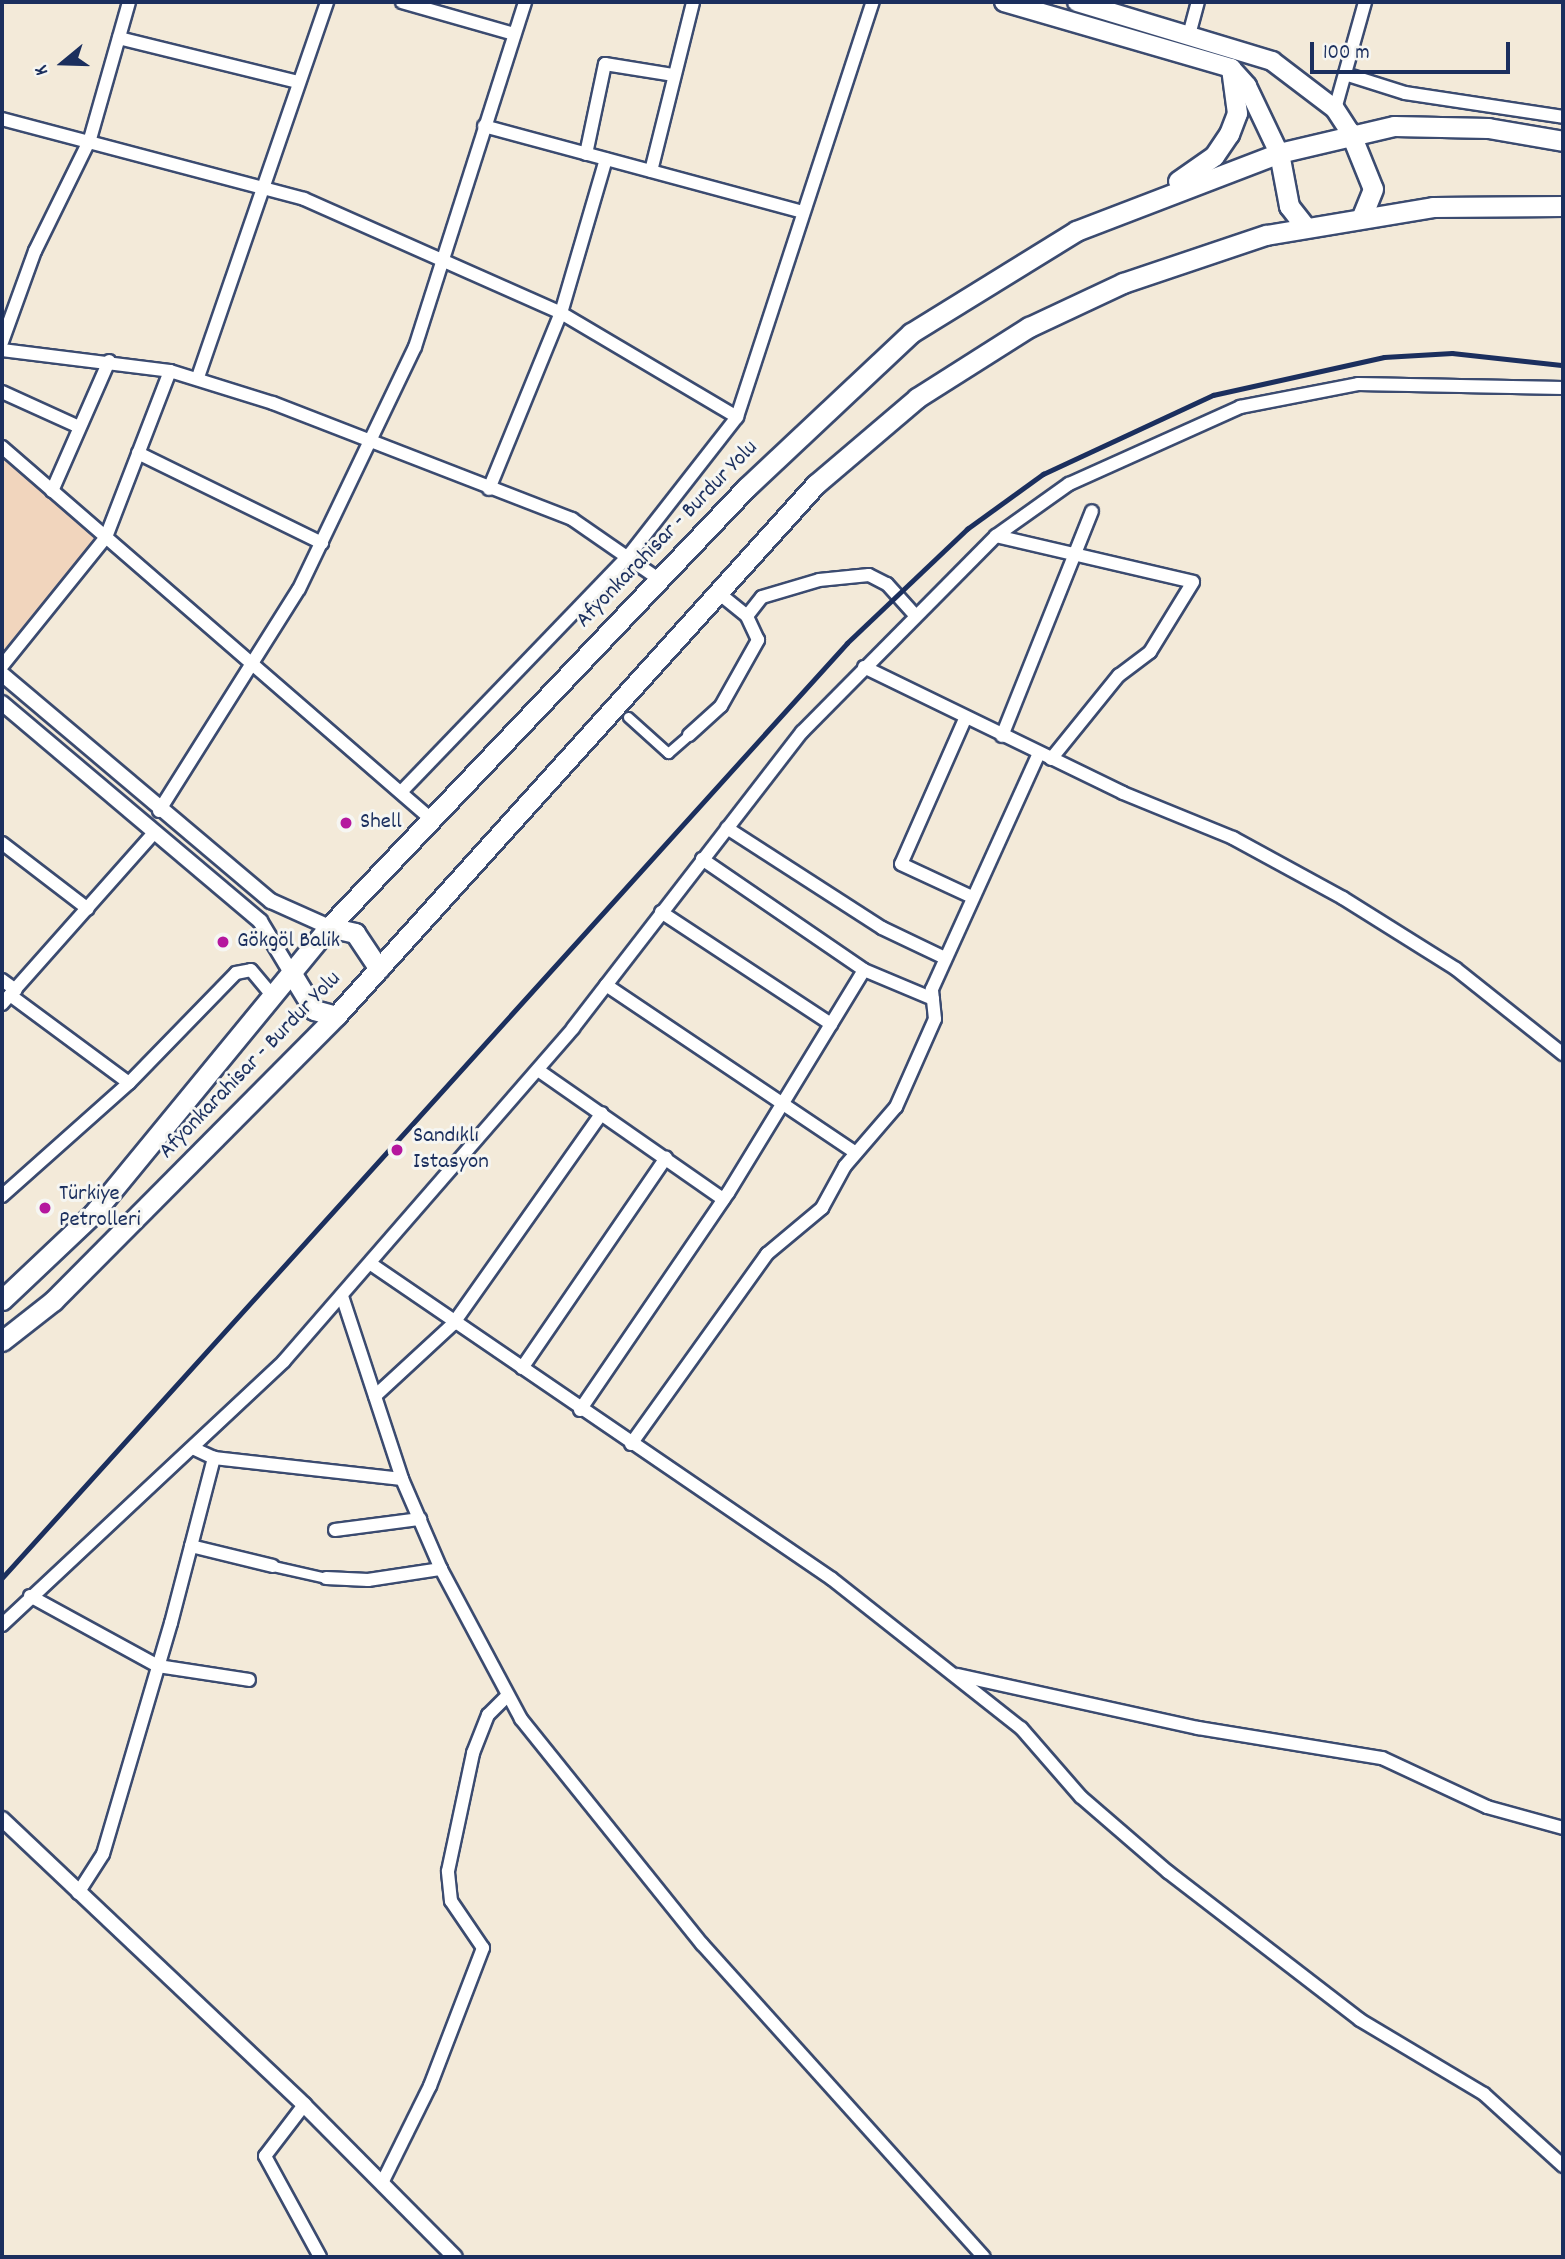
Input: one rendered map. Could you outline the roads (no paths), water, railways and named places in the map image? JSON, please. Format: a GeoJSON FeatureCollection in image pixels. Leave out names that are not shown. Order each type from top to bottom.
{"type":"FeatureCollection","features":[{"type":"Feature","properties":{"kind":"highway"},"geometry":{"type":"LineString","coordinates":[[1157,196],[1214,156],[1229,134],[1237,113],[1231,68]]}},
{"type":"Feature","properties":{"kind":"highway","name":"Afyonkarahisar - Burdur Yolu"},"geometry":{"type":"LineString","coordinates":[[2,1300],[93,1214],[329,927],[797,436],[911,333],[1076,231],[1157,196],[1279,153],[1350,132],[1462,127],[1563,141]]}},
{"type":"Feature","properties":{"kind":"highway"},"geometry":{"type":"LineString","coordinates":[[1350,132],[1373,189],[1362,216]]}},
{"type":"Feature","properties":{"kind":"highway"},"geometry":{"type":"LineString","coordinates":[[1279,153],[1289,206],[1304,225]]}},
{"type":"Feature","properties":{"kind":"highway","name":"Afyonkarahisar - Burdur Yolu"},"geometry":{"type":"LineString","coordinates":[[2,1341],[62,1292],[336,1016],[841,458],[967,364],[1123,283],[1304,225],[1433,207],[1563,206]]}},
{"type":"Feature","properties":{"kind":"highway"},"geometry":{"type":"LineString","coordinates":[[329,927],[355,933],[379,968]]}},
{"type":"Feature","properties":{"kind":"highway"},"geometry":{"type":"LineString","coordinates":[[292,974],[314,1010],[336,1016]]}},
{"type":"Feature","properties":{"kind":"main road"},"geometry":{"type":"LineString","coordinates":[[1004,2],[1231,68],[1247,86],[1279,153]]}},
{"type":"Feature","properties":{"kind":"main road"},"geometry":{"type":"LineString","coordinates":[[1077,2],[1272,61],[1335,109],[1350,132]]}},
{"type":"Feature","properties":{"kind":"street"},"geometry":{"type":"LineString","coordinates":[[2,342],[35,251],[90,139],[129,2]]}},
{"type":"Feature","properties":{"kind":"street"},"geometry":{"type":"LineString","coordinates":[[198,377],[261,187],[327,2]]}},
{"type":"Feature","properties":{"kind":"street"},"geometry":{"type":"LineString","coordinates":[[402,2],[514,34]]}},
{"type":"Feature","properties":{"kind":"street"},"geometry":{"type":"LineString","coordinates":[[159,811],[322,543],[415,347],[525,2]]}},
{"type":"Feature","properties":{"kind":"street"},"geometry":{"type":"LineString","coordinates":[[651,171],[693,2]]}},
{"type":"Feature","properties":{"kind":"street"},"geometry":{"type":"LineString","coordinates":[[401,792],[630,554],[737,417],[873,2]]}},
{"type":"Feature","properties":{"kind":"street"},"geometry":{"type":"LineString","coordinates":[[1189,35],[1198,2]]}},
{"type":"Feature","properties":{"kind":"street"},"geometry":{"type":"LineString","coordinates":[[1335,109],[1365,2]]}},
{"type":"Feature","properties":{"kind":"street"},"geometry":{"type":"LineString","coordinates":[[119,38],[298,82]]}},
{"type":"Feature","properties":{"kind":"street"},"geometry":{"type":"LineString","coordinates":[[586,154],[605,64],[674,75]]}},
{"type":"Feature","properties":{"kind":"street"},"geometry":{"type":"LineString","coordinates":[[1345,74],[1398,92],[1563,117]]}},
{"type":"Feature","properties":{"kind":"street"},"geometry":{"type":"LineString","coordinates":[[2,120],[90,139],[261,187],[444,257],[561,313],[737,417]]}},
{"type":"Feature","properties":{"kind":"street"},"geometry":{"type":"LineString","coordinates":[[484,126],[803,212]]}},
{"type":"Feature","properties":{"kind":"street"},"geometry":{"type":"LineString","coordinates":[[489,489],[561,313],[606,159]]}},
{"type":"Feature","properties":{"kind":"street"},"geometry":{"type":"LineString","coordinates":[[2,350],[109,361],[198,377],[370,440],[489,489],[572,519],[630,554],[660,580]]}},
{"type":"Feature","properties":{"kind":"street"},"geometry":{"type":"LineString","coordinates":[[52,491],[109,361]]}},
{"type":"Feature","properties":{"kind":"street"},"geometry":{"type":"LineString","coordinates":[[2,666],[106,537],[170,371]]}},
{"type":"Feature","properties":{"kind":"street"},"geometry":{"type":"LineString","coordinates":[[2,1625],[30,1596],[195,1449],[342,1296],[538,1070],[802,732],[996,536],[1069,484],[1240,407],[1358,384],[1563,388]]}},
{"type":"Feature","properties":{"kind":"street"},"geometry":{"type":"LineString","coordinates":[[2,392],[79,427]]}},
{"type":"Feature","properties":{"kind":"street"},"geometry":{"type":"LineString","coordinates":[[2,447],[251,660],[431,819]]}},
{"type":"Feature","properties":{"kind":"street"},"geometry":{"type":"LineString","coordinates":[[138,453],[322,543]]}},
{"type":"Feature","properties":{"kind":"street"},"geometry":{"type":"LineString","coordinates":[[1002,736],[1078,557],[1092,511]]}},
{"type":"Feature","properties":{"kind":"street"},"geometry":{"type":"LineString","coordinates":[[631,1444],[767,1254],[822,1208],[856,1153],[896,1107],[921,1060],[935,1019],[933,999],[945,958],[972,897],[1045,756],[1119,675],[1150,652],[1193,582],[996,536]]}},
{"type":"Feature","properties":{"kind":"street"},"geometry":{"type":"LineString","coordinates":[[747,616],[762,597],[819,580],[869,575],[887,584],[915,615]]}},
{"type":"Feature","properties":{"kind":"street"},"geometry":{"type":"LineString","coordinates":[[628,717],[668,753],[721,706],[758,640],[747,616],[720,594]]}},
{"type":"Feature","properties":{"kind":"street"},"geometry":{"type":"LineString","coordinates":[[864,667],[965,719],[1233,838],[1343,898],[1456,969],[1563,1054]]}},
{"type":"Feature","properties":{"kind":"street"},"geometry":{"type":"LineString","coordinates":[[2,674],[159,811],[271,901],[329,927]]}},
{"type":"Feature","properties":{"kind":"street"},"geometry":{"type":"LineString","coordinates":[[2,704],[153,834],[260,921],[292,974]]}},
{"type":"Feature","properties":{"kind":"street"},"geometry":{"type":"LineString","coordinates":[[965,719],[901,864],[972,897]]}},
{"type":"Feature","properties":{"kind":"street"},"geometry":{"type":"LineString","coordinates":[[727,828],[882,928],[945,958]]}},
{"type":"Feature","properties":{"kind":"street"},"geometry":{"type":"LineString","coordinates":[[9,996],[153,834]]}},
{"type":"Feature","properties":{"kind":"street"},"geometry":{"type":"LineString","coordinates":[[2,843],[88,909]]}},
{"type":"Feature","properties":{"kind":"street"},"geometry":{"type":"LineString","coordinates":[[702,859],[864,970],[933,999]]}},
{"type":"Feature","properties":{"kind":"street"},"geometry":{"type":"LineString","coordinates":[[661,912],[831,1024]]}},
{"type":"Feature","properties":{"kind":"street"},"geometry":{"type":"LineString","coordinates":[[2,1196],[129,1083],[236,973],[251,970],[273,996]]}},
{"type":"Feature","properties":{"kind":"street"},"geometry":{"type":"LineString","coordinates":[[580,1410],[723,1199],[864,970]]}},
{"type":"Feature","properties":{"kind":"street"},"geometry":{"type":"LineString","coordinates":[[2,980],[9,996],[129,1083]]}},
{"type":"Feature","properties":{"kind":"street"},"geometry":{"type":"LineString","coordinates":[[606,985],[781,1106],[856,1153]]}},
{"type":"Feature","properties":{"kind":"street"},"geometry":{"type":"LineString","coordinates":[[538,1070],[723,1199]]}},
{"type":"Feature","properties":{"kind":"street"},"geometry":{"type":"LineString","coordinates":[[375,1396],[453,1324],[603,1113]]}},
{"type":"Feature","properties":{"kind":"street"},"geometry":{"type":"LineString","coordinates":[[522,1368],[666,1158]]}},
{"type":"Feature","properties":{"kind":"street"},"geometry":{"type":"LineString","coordinates":[[371,1264],[453,1324],[810,1564],[957,1675],[1168,1872],[1360,2020],[1484,2094],[1563,2166]]}},
{"type":"Feature","properties":{"kind":"street"},"geometry":{"type":"LineString","coordinates":[[342,1296],[402,1479],[441,1569],[507,1696],[702,1944],[984,2257]]}},
{"type":"Feature","properties":{"kind":"street"},"geometry":{"type":"LineString","coordinates":[[195,1449],[214,1458],[402,1479]]}},
{"type":"Feature","properties":{"kind":"street"},"geometry":{"type":"LineString","coordinates":[[78,1893],[103,1854],[158,1666],[214,1458]]}},
{"type":"Feature","properties":{"kind":"street"},"geometry":{"type":"LineString","coordinates":[[335,1530],[420,1519]]}},
{"type":"Feature","properties":{"kind":"street"},"geometry":{"type":"LineString","coordinates":[[191,1546],[326,1578],[368,1580],[441,1569]]}},
{"type":"Feature","properties":{"kind":"street"},"geometry":{"type":"LineString","coordinates":[[30,1596],[158,1666],[249,1680]]}},
{"type":"Feature","properties":{"kind":"street"},"geometry":{"type":"LineString","coordinates":[[957,1675],[1198,1728],[1382,1758],[1487,1807],[1563,1828]]}},
{"type":"Feature","properties":{"kind":"street"},"geometry":{"type":"LineString","coordinates":[[382,2183],[430,2086],[480,1957],[477,1934],[451,1901],[448,1871],[473,1753],[488,1715],[507,1696]]}},
{"type":"Feature","properties":{"kind":"street"},"geometry":{"type":"LineString","coordinates":[[2,1819],[304,2105],[455,2257]]}},
{"type":"Feature","properties":{"kind":"street"},"geometry":{"type":"LineString","coordinates":[[304,2105],[265,2156],[320,2257]]}},
{"type":"Feature","properties":{"kind":"railway"},"geometry":{"type":"LineString","coordinates":[[2,1578],[847,643],[967,529],[1043,474],[1213,395],[1384,357],[1452,353],[1563,365]]}},
{"type":"Feature","properties":{"kind":"place","name":"Shell"},"geometry":{"type":"Point","coordinates":[346,823]}},
{"type":"Feature","properties":{"kind":"place","name":"Gökgöl Balik"},"geometry":{"type":"Point","coordinates":[223,942]}},
{"type":"Feature","properties":{"kind":"place","name":"Sandıklı Istasyon"},"geometry":{"type":"Point","coordinates":[397,1150]}},
{"type":"Feature","properties":{"kind":"place","name":"Türkiye Petrolleri"},"geometry":{"type":"Point","coordinates":[45,1208]}}]}
